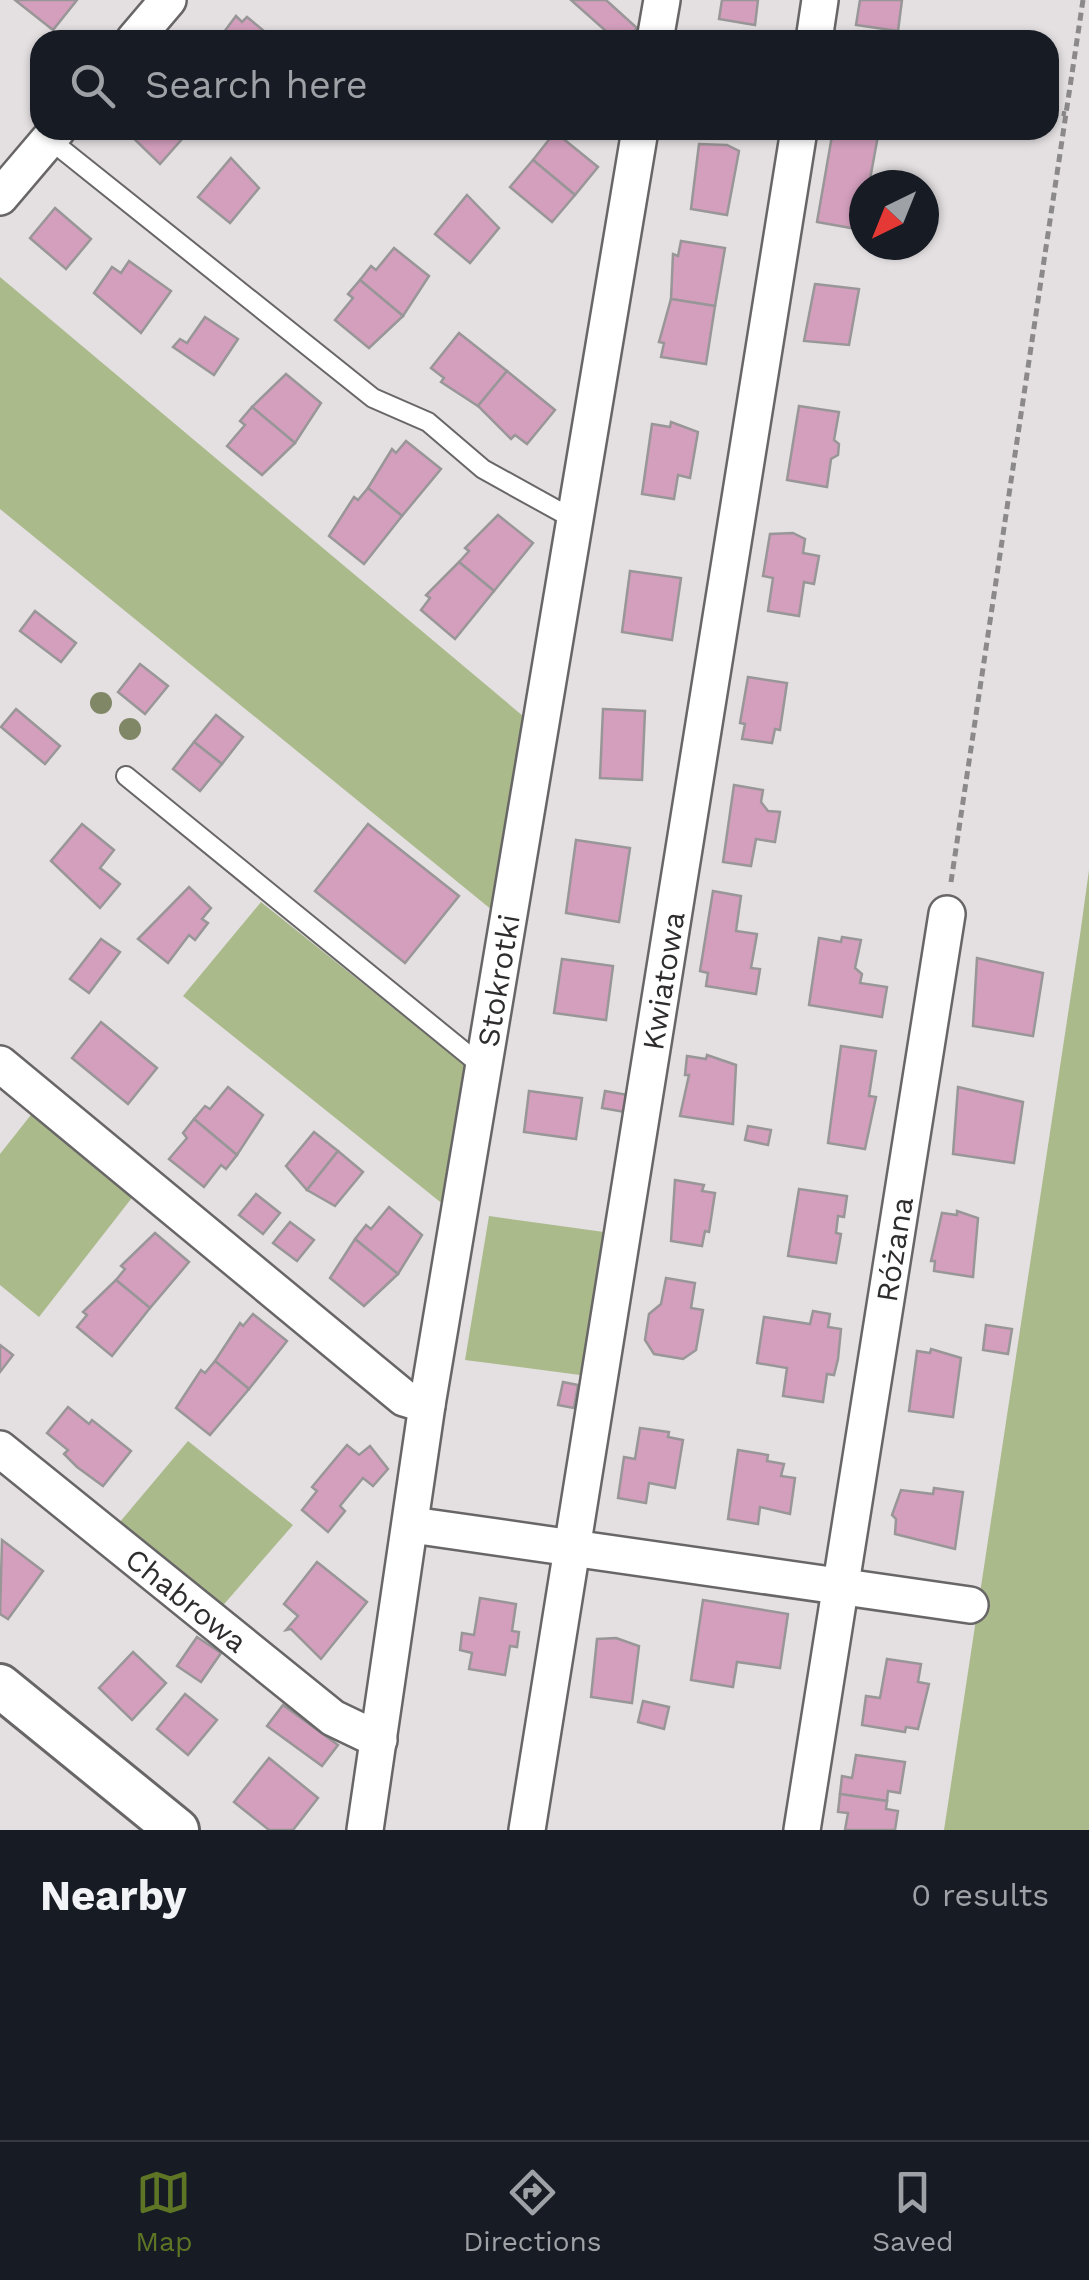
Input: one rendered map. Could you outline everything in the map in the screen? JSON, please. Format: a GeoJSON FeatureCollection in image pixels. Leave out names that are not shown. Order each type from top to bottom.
{"type":"FeatureCollection","features":[{"type":"Feature","properties":{"kind":"street"},"geometry":{"type":"LineString","coordinates":[[142,30],[168,0]]}},
{"type":"Feature","properties":{"kind":"street"},"geometry":{"type":"LineString","coordinates":[[657,30],[662,0]]}},
{"type":"Feature","properties":{"kind":"street"},"geometry":{"type":"LineString","coordinates":[[816,30],[820,0]]}},
{"type":"Feature","properties":{"kind":"street"},"geometry":{"type":"LineString","coordinates":[[0,196],[48,140]]}},
{"type":"Feature","properties":{"kind":"street","name":"Stokrotki"},"geometry":{"type":"LineString","coordinates":[[365,1830],[427,1405],[638,140]]}},
{"type":"Feature","properties":{"kind":"street","name":"Kwiatowa"},"geometry":{"type":"LineString","coordinates":[[527,1830],[797,140]]}},
{"type":"Feature","properties":{"kind":"street","name":"Różana"},"geometry":{"type":"LineString","coordinates":[[802,1830],[947,914]]}},
{"type":"Feature","properties":{"kind":"street"},"geometry":{"type":"LineString","coordinates":[[0,1064],[404,1398],[427,1405]]}},
{"type":"Feature","properties":{"kind":"street","name":"Chabrowa"},"geometry":{"type":"LineString","coordinates":[[0,1449],[333,1718],[379,1740]]}},
{"type":"Feature","properties":{"kind":"street"},"geometry":{"type":"LineString","coordinates":[[412,1525],[970,1604]]}},
{"type":"Feature","properties":{"kind":"street"},"geometry":{"type":"LineString","coordinates":[[0,1686],[178,1830]]}},
{"type":"Feature","properties":{"kind":"lane"},"geometry":{"type":"LineString","coordinates":[[60,140],[373,398],[428,422],[483,468],[575,520]]}},
{"type":"Feature","properties":{"kind":"lane"},"geometry":{"type":"LineString","coordinates":[[126,776],[484,1067]]}},
{"type":"Feature","properties":{"kind":"path"},"geometry":{"type":"LineString","coordinates":[[947,914],[1082,0]]}},
{"type":"Feature","properties":{"kind":"path"},"geometry":{"type":"LineString","coordinates":[[1059,113],[1066,114]]}},
{"type":"Feature","properties":{"kind":"green space"},"geometry":{"type":"Polygon","coordinates":[[[0,277],[523,716],[492,910],[0,509],[0,277]]]}},
{"type":"Feature","properties":{"kind":"green space"},"geometry":{"type":"Polygon","coordinates":[[[1089,870],[1089,1830],[944,1830],[1080,935],[1089,870]]]}},
{"type":"Feature","properties":{"kind":"green space"},"geometry":{"type":"Polygon","coordinates":[[[261,902],[470,1069],[444,1205],[183,996],[261,902]]]}},
{"type":"Feature","properties":{"kind":"green space"},"geometry":{"type":"Polygon","coordinates":[[[34,1111],[138,1190],[39,1317],[0,1285],[0,1154],[34,1111]]]}},
{"type":"Feature","properties":{"kind":"green space"},"geometry":{"type":"Polygon","coordinates":[[[489,1216],[604,1232],[580,1375],[465,1360],[489,1216]]]}},
{"type":"Feature","properties":{"kind":"green space"},"geometry":{"type":"Polygon","coordinates":[[[188,1441],[293,1525],[219,1610],[114,1529],[188,1441]]]}},
{"type":"Feature","properties":{"kind":"building"},"geometry":{"type":"Polygon","coordinates":[[[15,0],[77,0],[53,30],[15,0]]]}},
{"type":"Feature","properties":{"kind":"building"},"geometry":{"type":"Polygon","coordinates":[[[571,0],[606,0],[637,28],[605,30],[571,0]]]}},
{"type":"Feature","properties":{"kind":"building"},"geometry":{"type":"Polygon","coordinates":[[[722,0],[758,0],[755,25],[719,19],[722,0]]]}},
{"type":"Feature","properties":{"kind":"building"},"geometry":{"type":"Polygon","coordinates":[[[860,0],[902,0],[898,30],[856,25],[860,0]]]}},
{"type":"Feature","properties":{"kind":"building"},"geometry":{"type":"Polygon","coordinates":[[[236,16],[242,22],[247,17],[263,30],[226,30],[236,16]]]}},
{"type":"Feature","properties":{"kind":"building"},"geometry":{"type":"Polygon","coordinates":[[[135,140],[181,140],[160,164],[135,140]]]}},
{"type":"Feature","properties":{"kind":"building"},"geometry":{"type":"Polygon","coordinates":[[[549,140],[565,140],[598,167],[575,195],[533,160],[549,140]]]}},
{"type":"Feature","properties":{"kind":"building"},"geometry":{"type":"Polygon","coordinates":[[[831,140],[877,140],[872,170],[849,170],[849,228],[817,222],[831,140]]]}},
{"type":"Feature","properties":{"kind":"building"},"geometry":{"type":"Polygon","coordinates":[[[699,144],[727,145],[739,151],[727,215],[691,209],[699,144]]]}},
{"type":"Feature","properties":{"kind":"building"},"geometry":{"type":"Polygon","coordinates":[[[231,158],[259,188],[230,223],[198,197],[231,158]]]}},
{"type":"Feature","properties":{"kind":"building"},"geometry":{"type":"Polygon","coordinates":[[[533,160],[575,195],[552,222],[510,187],[533,160]]]}},
{"type":"Feature","properties":{"kind":"building"},"geometry":{"type":"Polygon","coordinates":[[[467,195],[499,228],[470,263],[435,234],[467,195]]]}},
{"type":"Feature","properties":{"kind":"building"},"geometry":{"type":"Polygon","coordinates":[[[55,208],[91,239],[66,269],[30,238],[55,208]]]}},
{"type":"Feature","properties":{"kind":"building"},"geometry":{"type":"Polygon","coordinates":[[[681,241],[725,248],[715,306],[671,299],[673,254],[678,256],[681,241]]]}},
{"type":"Feature","properties":{"kind":"building"},"geometry":{"type":"Polygon","coordinates":[[[394,248],[429,276],[403,316],[360,280],[371,266],[376,270],[394,248]]]}},
{"type":"Feature","properties":{"kind":"building"},"geometry":{"type":"Polygon","coordinates":[[[129,261],[171,291],[141,333],[94,293],[112,267],[121,273],[129,261]]]}},
{"type":"Feature","properties":{"kind":"building"},"geometry":{"type":"Polygon","coordinates":[[[360,280],[403,316],[369,348],[335,320],[353,298],[348,294],[360,280]]]}},
{"type":"Feature","properties":{"kind":"building"},"geometry":{"type":"Polygon","coordinates":[[[815,284],[859,289],[849,345],[804,341],[815,284]]]}},
{"type":"Feature","properties":{"kind":"building"},"geometry":{"type":"Polygon","coordinates":[[[671,299],[715,306],[706,364],[661,357],[664,343],[659,342],[671,299]]]}},
{"type":"Feature","properties":{"kind":"building"},"geometry":{"type":"Polygon","coordinates":[[[205,317],[238,339],[214,375],[173,347],[180,339],[187,343],[205,317]]]}},
{"type":"Feature","properties":{"kind":"building"},"geometry":{"type":"Polygon","coordinates":[[[459,333],[507,371],[478,406],[441,382],[444,378],[431,368],[459,333]]]}},
{"type":"Feature","properties":{"kind":"building"},"geometry":{"type":"Polygon","coordinates":[[[507,371],[555,410],[527,444],[515,435],[511,439],[478,406],[507,371]]]}},
{"type":"Feature","properties":{"kind":"building"},"geometry":{"type":"Polygon","coordinates":[[[286,374],[321,403],[295,443],[252,407],[286,374]]]}},
{"type":"Feature","properties":{"kind":"building"},"geometry":{"type":"Polygon","coordinates":[[[799,406],[839,412],[834,440],[839,444],[838,455],[831,459],[827,487],[787,480],[799,406]]]}},
{"type":"Feature","properties":{"kind":"building"},"geometry":{"type":"Polygon","coordinates":[[[252,407],[295,443],[262,475],[227,446],[245,425],[240,421],[252,407]]]}},
{"type":"Feature","properties":{"kind":"building"},"geometry":{"type":"Polygon","coordinates":[[[671,422],[698,432],[690,478],[678,475],[674,499],[642,494],[652,424],[670,427],[671,422]]]}},
{"type":"Feature","properties":{"kind":"building"},"geometry":{"type":"Polygon","coordinates":[[[406,441],[441,469],[402,516],[368,488],[392,449],[396,453],[406,441]]]}},
{"type":"Feature","properties":{"kind":"building"},"geometry":{"type":"Polygon","coordinates":[[[368,488],[402,516],[364,564],[329,536],[354,497],[358,500],[368,488]]]}},
{"type":"Feature","properties":{"kind":"building"},"geometry":{"type":"Polygon","coordinates":[[[498,515],[533,543],[494,591],[459,562],[469,551],[465,548],[498,515]]]}},
{"type":"Feature","properties":{"kind":"building"},"geometry":{"type":"Polygon","coordinates":[[[793,533],[805,539],[803,553],[819,556],[814,584],[804,582],[799,616],[768,611],[773,578],[763,576],[770,534],[793,533]]]}},
{"type":"Feature","properties":{"kind":"building"},"geometry":{"type":"Polygon","coordinates":[[[459,562],[494,591],[455,639],[421,610],[430,598],[426,595],[459,562]]]}},
{"type":"Feature","properties":{"kind":"building"},"geometry":{"type":"Polygon","coordinates":[[[630,571],[681,578],[672,640],[622,632],[630,571]]]}},
{"type":"Feature","properties":{"kind":"building"},"geometry":{"type":"Polygon","coordinates":[[[35,611],[76,643],[61,662],[20,631],[35,611]]]}},
{"type":"Feature","properties":{"kind":"building"},"geometry":{"type":"Polygon","coordinates":[[[140,664],[168,686],[145,714],[118,692],[140,664]]]}},
{"type":"Feature","properties":{"kind":"building"},"geometry":{"type":"Polygon","coordinates":[[[748,677],[787,683],[780,730],[775,729],[772,743],[742,739],[745,724],[740,723],[748,677]]]}},
{"type":"Feature","properties":{"kind":"building"},"geometry":{"type":"Polygon","coordinates":[[[16,709],[60,746],[45,764],[1,727],[16,709]]]}},
{"type":"Feature","properties":{"kind":"building"},"geometry":{"type":"Polygon","coordinates":[[[603,709],[645,711],[642,780],[600,778],[603,709]]]}},
{"type":"Feature","properties":{"kind":"building"},"geometry":{"type":"Polygon","coordinates":[[[216,715],[243,737],[222,764],[194,742],[216,715]]]}},
{"type":"Feature","properties":{"kind":"building"},"geometry":{"type":"Polygon","coordinates":[[[194,742],[222,764],[200,791],[173,769],[194,742]]]}},
{"type":"Feature","properties":{"kind":"building"},"geometry":{"type":"Polygon","coordinates":[[[734,785],[763,790],[761,802],[768,811],[780,812],[775,842],[756,839],[751,866],[723,862],[734,785]]]}},
{"type":"Feature","properties":{"kind":"building"},"geometry":{"type":"Polygon","coordinates":[[[82,824],[114,850],[100,868],[120,884],[100,908],[51,861],[82,824]]]}},
{"type":"Feature","properties":{"kind":"building"},"geometry":{"type":"Polygon","coordinates":[[[368,824],[459,896],[405,963],[315,891],[368,824]]]}},
{"type":"Feature","properties":{"kind":"building"},"geometry":{"type":"Polygon","coordinates":[[[576,840],[630,848],[619,922],[566,913],[576,840]]]}},
{"type":"Feature","properties":{"kind":"building"},"geometry":{"type":"Polygon","coordinates":[[[189,887],[211,908],[202,919],[208,923],[195,940],[189,935],[168,963],[138,939],[189,887]]]}},
{"type":"Feature","properties":{"kind":"building"},"geometry":{"type":"Polygon","coordinates":[[[713,891],[741,896],[736,931],[757,934],[751,968],[760,969],[756,994],[706,986],[708,973],[700,971],[713,891]]]}},
{"type":"Feature","properties":{"kind":"building"},"geometry":{"type":"Polygon","coordinates":[[[842,937],[861,940],[855,968],[862,974],[860,983],[887,987],[882,1017],[809,1005],[819,938],[841,942],[842,937]]]}},
{"type":"Feature","properties":{"kind":"building"},"geometry":{"type":"Polygon","coordinates":[[[101,939],[120,952],[89,993],[70,979],[101,939]]]}},
{"type":"Feature","properties":{"kind":"building"},"geometry":{"type":"Polygon","coordinates":[[[977,958],[1043,973],[1033,1036],[973,1026],[977,958]]]}},
{"type":"Feature","properties":{"kind":"building"},"geometry":{"type":"Polygon","coordinates":[[[562,959],[613,966],[606,1020],[554,1013],[562,959]]]}},
{"type":"Feature","properties":{"kind":"building"},"geometry":{"type":"Polygon","coordinates":[[[101,1022],[157,1068],[128,1104],[72,1058],[101,1022]]]}},
{"type":"Feature","properties":{"kind":"building"},"geometry":{"type":"Polygon","coordinates":[[[841,1046],[876,1051],[869,1096],[876,1097],[865,1149],[828,1143],[841,1046]]]}},
{"type":"Feature","properties":{"kind":"building"},"geometry":{"type":"Polygon","coordinates":[[[707,1055],[736,1065],[733,1124],[680,1116],[689,1075],[685,1075],[687,1056],[706,1059],[707,1055]]]}},
{"type":"Feature","properties":{"kind":"building"},"geometry":{"type":"Polygon","coordinates":[[[228,1087],[263,1115],[237,1155],[194,1119],[205,1106],[210,1109],[228,1087]]]}},
{"type":"Feature","properties":{"kind":"building"},"geometry":{"type":"Polygon","coordinates":[[[958,1087],[1023,1102],[1014,1163],[953,1154],[958,1087]]]}},
{"type":"Feature","properties":{"kind":"building"},"geometry":{"type":"Polygon","coordinates":[[[529,1091],[582,1098],[576,1139],[524,1132],[529,1091]]]}},
{"type":"Feature","properties":{"kind":"building"},"geometry":{"type":"Polygon","coordinates":[[[605,1091],[628,1095],[625,1112],[602,1108],[605,1091]]]}},
{"type":"Feature","properties":{"kind":"building"},"geometry":{"type":"Polygon","coordinates":[[[194,1119],[237,1155],[226,1169],[221,1165],[204,1187],[169,1159],[187,1138],[183,1133],[194,1119]]]}},
{"type":"Feature","properties":{"kind":"building"},"geometry":{"type":"Polygon","coordinates":[[[748,1126],[771,1130],[768,1145],[745,1140],[748,1126]]]}},
{"type":"Feature","properties":{"kind":"building"},"geometry":{"type":"Polygon","coordinates":[[[314,1132],[338,1151],[307,1190],[286,1166],[314,1132]]]}},
{"type":"Feature","properties":{"kind":"building"},"geometry":{"type":"Polygon","coordinates":[[[338,1151],[363,1172],[335,1206],[307,1190],[338,1151]]]}},
{"type":"Feature","properties":{"kind":"building"},"geometry":{"type":"Polygon","coordinates":[[[675,1180],[704,1185],[702,1191],[715,1193],[709,1232],[705,1231],[702,1246],[671,1241],[675,1180]]]}},
{"type":"Feature","properties":{"kind":"building"},"geometry":{"type":"Polygon","coordinates":[[[799,1189],[847,1196],[844,1217],[838,1216],[836,1233],[841,1234],[836,1263],[788,1256],[799,1189]]]}},
{"type":"Feature","properties":{"kind":"building"},"geometry":{"type":"Polygon","coordinates":[[[256,1194],[280,1213],[263,1234],[239,1215],[256,1194]]]}},
{"type":"Feature","properties":{"kind":"building"},"geometry":{"type":"Polygon","coordinates":[[[389,1207],[422,1235],[398,1274],[355,1239],[366,1225],[371,1229],[389,1207]]]}},
{"type":"Feature","properties":{"kind":"building"},"geometry":{"type":"Polygon","coordinates":[[[957,1211],[978,1218],[973,1277],[934,1271],[935,1261],[931,1261],[942,1213],[957,1215],[957,1211]]]}},
{"type":"Feature","properties":{"kind":"building"},"geometry":{"type":"Polygon","coordinates":[[[290,1222],[314,1240],[297,1261],[273,1243],[290,1222]]]}},
{"type":"Feature","properties":{"kind":"building"},"geometry":{"type":"Polygon","coordinates":[[[155,1233],[189,1262],[150,1308],[116,1280],[125,1269],[121,1266],[155,1233]]]}},
{"type":"Feature","properties":{"kind":"building"},"geometry":{"type":"Polygon","coordinates":[[[355,1239],[398,1274],[364,1306],[330,1278],[355,1239]]]}},
{"type":"Feature","properties":{"kind":"building"},"geometry":{"type":"Polygon","coordinates":[[[666,1278],[695,1283],[691,1308],[703,1310],[696,1350],[683,1359],[654,1354],[645,1340],[649,1314],[661,1304],[666,1278]]]}},
{"type":"Feature","properties":{"kind":"building"},"geometry":{"type":"Polygon","coordinates":[[[116,1280],[150,1308],[112,1356],[77,1327],[87,1315],[83,1312],[116,1280]]]}},
{"type":"Feature","properties":{"kind":"building"},"geometry":{"type":"Polygon","coordinates":[[[813,1311],[830,1314],[828,1327],[841,1329],[838,1359],[834,1375],[827,1374],[823,1402],[783,1396],[787,1368],[757,1363],[764,1317],[810,1324],[813,1311]]]}},
{"type":"Feature","properties":{"kind":"building"},"geometry":{"type":"Polygon","coordinates":[[[253,1314],[287,1341],[249,1389],[215,1361],[240,1323],[243,1326],[253,1314]]]}},
{"type":"Feature","properties":{"kind":"building"},"geometry":{"type":"Polygon","coordinates":[[[986,1325],[1012,1329],[1008,1354],[983,1350],[986,1325]]]}},
{"type":"Feature","properties":{"kind":"building"},"geometry":{"type":"Polygon","coordinates":[[[0,1345],[13,1355],[0,1372],[0,1345]]]}},
{"type":"Feature","properties":{"kind":"building"},"geometry":{"type":"Polygon","coordinates":[[[931,1349],[961,1358],[953,1417],[909,1411],[917,1351],[930,1353],[931,1349]]]}},
{"type":"Feature","properties":{"kind":"building"},"geometry":{"type":"Polygon","coordinates":[[[215,1361],[249,1389],[210,1435],[176,1408],[201,1370],[205,1373],[215,1361]]]}},
{"type":"Feature","properties":{"kind":"building"},"geometry":{"type":"Polygon","coordinates":[[[563,1382],[578,1385],[574,1408],[558,1405],[563,1382]]]}},
{"type":"Feature","properties":{"kind":"building"},"geometry":{"type":"Polygon","coordinates":[[[68,1407],[89,1424],[92,1420],[131,1451],[103,1486],[77,1467],[64,1454],[68,1450],[47,1433],[68,1407]]]}},
{"type":"Feature","properties":{"kind":"building"},"geometry":{"type":"Polygon","coordinates":[[[640,1428],[669,1432],[668,1437],[683,1440],[675,1488],[649,1483],[646,1503],[618,1498],[624,1457],[635,1459],[640,1428]]]}},
{"type":"Feature","properties":{"kind":"building"},"geometry":{"type":"Polygon","coordinates":[[[347,1445],[359,1455],[370,1446],[388,1469],[373,1486],[363,1478],[340,1506],[345,1511],[328,1532],[302,1510],[317,1491],[312,1487],[347,1445]]]}},
{"type":"Feature","properties":{"kind":"building"},"geometry":{"type":"Polygon","coordinates":[[[738,1450],[768,1455],[767,1461],[784,1464],[781,1476],[795,1478],[790,1514],[760,1507],[758,1524],[728,1519],[738,1450]]]}},
{"type":"Feature","properties":{"kind":"building"},"geometry":{"type":"Polygon","coordinates":[[[934,1488],[963,1492],[955,1549],[895,1534],[896,1519],[892,1515],[901,1490],[933,1494],[934,1488]]]}},
{"type":"Feature","properties":{"kind":"building"},"geometry":{"type":"Polygon","coordinates":[[[2,1540],[43,1571],[8,1619],[0,1614],[2,1540]]]}},
{"type":"Feature","properties":{"kind":"building"},"geometry":{"type":"Polygon","coordinates":[[[317,1562],[367,1602],[321,1659],[291,1629],[286,1630],[298,1616],[284,1604],[317,1562]]]}},
{"type":"Feature","properties":{"kind":"building"},"geometry":{"type":"Polygon","coordinates":[[[480,1598],[516,1604],[512,1631],[519,1632],[517,1647],[510,1646],[505,1675],[469,1669],[472,1653],[460,1650],[462,1633],[474,1635],[480,1598]]]}},
{"type":"Feature","properties":{"kind":"building"},"geometry":{"type":"Polygon","coordinates":[[[703,1600],[788,1614],[780,1668],[737,1662],[733,1687],[691,1680],[703,1600]]]}},
{"type":"Feature","properties":{"kind":"building"},"geometry":{"type":"Polygon","coordinates":[[[197,1637],[221,1653],[201,1682],[177,1666],[197,1637]]]}},
{"type":"Feature","properties":{"kind":"building"},"geometry":{"type":"Polygon","coordinates":[[[616,1638],[639,1646],[632,1703],[591,1697],[597,1639],[616,1638]]]}},
{"type":"Feature","properties":{"kind":"building"},"geometry":{"type":"Polygon","coordinates":[[[133,1652],[166,1683],[132,1720],[99,1688],[133,1652]]]}},
{"type":"Feature","properties":{"kind":"building"},"geometry":{"type":"Polygon","coordinates":[[[887,1659],[921,1664],[918,1682],[929,1684],[918,1729],[906,1727],[905,1732],[862,1725],[866,1696],[880,1698],[887,1659]]]}},
{"type":"Feature","properties":{"kind":"building"},"geometry":{"type":"Polygon","coordinates":[[[185,1694],[217,1720],[188,1755],[157,1729],[185,1694]]]}},
{"type":"Feature","properties":{"kind":"building"},"geometry":{"type":"Polygon","coordinates":[[[643,1701],[669,1707],[664,1729],[638,1722],[643,1701]]]}},
{"type":"Feature","properties":{"kind":"building"},"geometry":{"type":"Polygon","coordinates":[[[283,1705],[338,1745],[322,1766],[267,1726],[283,1705]]]}},
{"type":"Feature","properties":{"kind":"building"},"geometry":{"type":"Polygon","coordinates":[[[856,1755],[905,1762],[900,1793],[888,1791],[887,1801],[840,1794],[842,1776],[852,1778],[856,1755]]]}},
{"type":"Feature","properties":{"kind":"building"},"geometry":{"type":"Polygon","coordinates":[[[269,1758],[318,1798],[293,1830],[269,1830],[234,1802],[269,1758]]]}},
{"type":"Feature","properties":{"kind":"building"},"geometry":{"type":"Polygon","coordinates":[[[840,1794],[887,1801],[886,1809],[898,1811],[895,1830],[845,1830],[848,1813],[838,1812],[840,1794]]]}}]}
